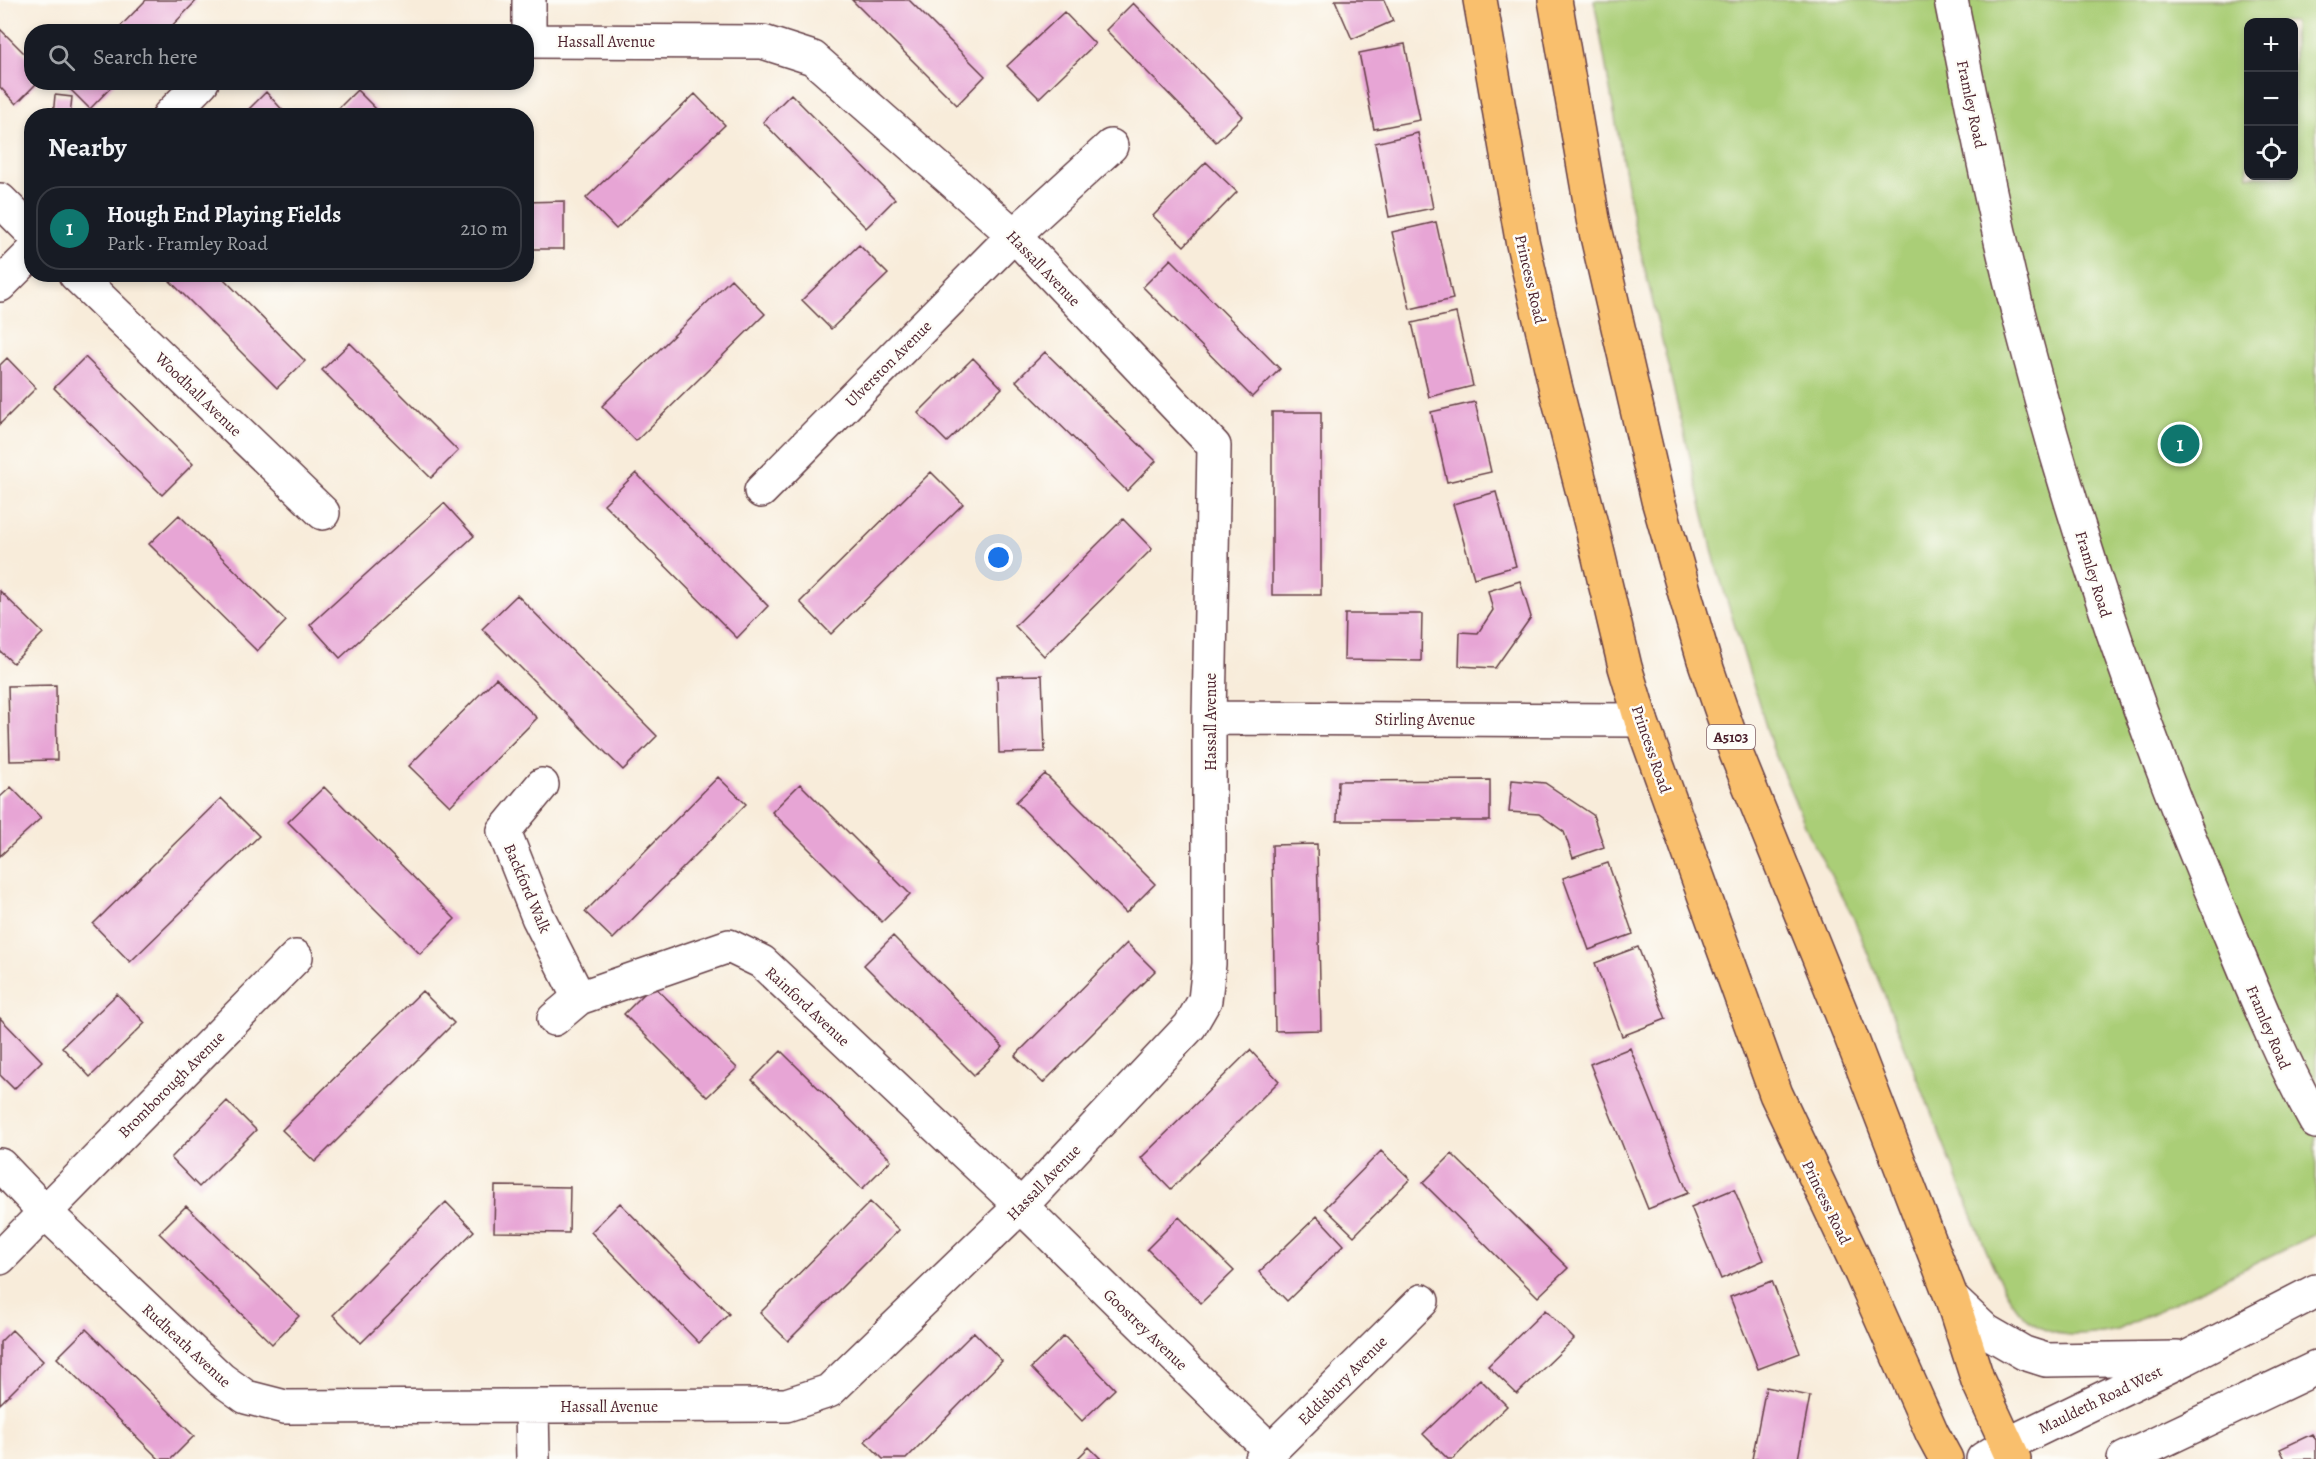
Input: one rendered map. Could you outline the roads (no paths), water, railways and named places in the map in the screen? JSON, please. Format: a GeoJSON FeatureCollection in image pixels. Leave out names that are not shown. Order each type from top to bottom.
{"type":"FeatureCollection","features":[{"type":"Feature","properties":{"kind":"highway","name":"Princess Road"},"geometry":{"type":"LineString","coordinates":[[1480,0],[1522,240],[1555,385],[1625,667],[1641,720],[1776,1094],[1946,1459]]}},
{"type":"Feature","properties":{"kind":"highway","name":"A5103"},"geometry":{"type":"LineString","coordinates":[[1555,0],[1601,253],[1658,500],[1704,660],[1736,753],[1851,1037],[1952,1299],[2002,1454]]}},
{"type":"Feature","properties":{"kind":"street"},"geometry":{"type":"LineString","coordinates":[[528,24],[529,0]]}},
{"type":"Feature","properties":{"kind":"street","name":"Framley Road"},"geometry":{"type":"LineString","coordinates":[[1951,0],[1995,216],[2026,343],[2117,647],[2206,878],[2290,1076],[2316,1122]]}},
{"type":"Feature","properties":{"kind":"street","name":"Hassall Avenue"},"geometry":{"type":"LineString","coordinates":[[532,1407],[786,1405],[829,1391],[1021,1206],[1190,1026],[1204,1000],[1209,964],[1209,718],[1214,446],[1014,235],[813,58],[763,42],[534,40]]}},
{"type":"Feature","properties":{"kind":"street"},"geometry":{"type":"LineString","coordinates":[[177,108],[194,90]]}},
{"type":"Feature","properties":{"kind":"street","name":"Ulverston Avenue"},"geometry":{"type":"LineString","coordinates":[[761,491],[1014,235],[1111,146]]}},
{"type":"Feature","properties":{"kind":"street"},"geometry":{"type":"LineString","coordinates":[[0,200],[24,224]]}},
{"type":"Feature","properties":{"kind":"street"},"geometry":{"type":"LineString","coordinates":[[0,285],[24,261]]}},
{"type":"Feature","properties":{"kind":"street","name":"Woodhall Avenue"},"geometry":{"type":"LineString","coordinates":[[83,282],[323,513]]}},
{"type":"Feature","properties":{"kind":"street","name":"Stirling Avenue"},"geometry":{"type":"LineString","coordinates":[[1209,718],[1641,720]]}},
{"type":"Feature","properties":{"kind":"street","name":"Backford Walk"},"geometry":{"type":"LineString","coordinates":[[542,785],[504,831],[538,916],[579,998]]}},
{"type":"Feature","properties":{"kind":"street","name":"Rainford Avenue"},"geometry":{"type":"LineString","coordinates":[[554,1019],[579,998],[729,946],[762,962],[1021,1206]]}},
{"type":"Feature","properties":{"kind":"street","name":"Bromborough Avenue"},"geometry":{"type":"LineString","coordinates":[[0,1258],[296,957]]}},
{"type":"Feature","properties":{"kind":"street","name":"Rudheath Avenue"},"geometry":{"type":"LineString","coordinates":[[0,1165],[45,1212],[221,1379],[246,1397],[285,1407],[532,1407]]}},
{"type":"Feature","properties":{"kind":"street","name":"Goostrey Avenue"},"geometry":{"type":"LineString","coordinates":[[1021,1206],[1267,1455]]}},
{"type":"Feature","properties":{"kind":"street","name":"Mauldeth Road West"},"geometry":{"type":"LineString","coordinates":[[2002,1454],[2316,1291]]}},
{"type":"Feature","properties":{"kind":"street","name":"Mauldeth Road West"},"geometry":{"type":"LineString","coordinates":[[1952,1299],[1986,1331],[2024,1353],[2046,1360],[2186,1358]]}},
{"type":"Feature","properties":{"kind":"street","name":"Eddisbury Avenue"},"geometry":{"type":"LineString","coordinates":[[1267,1455],[1422,1301]]}},
{"type":"Feature","properties":{"kind":"street"},"geometry":{"type":"LineString","coordinates":[[2124,1459],[2316,1368]]}},
{"type":"Feature","properties":{"kind":"street"},"geometry":{"type":"LineString","coordinates":[[532,1407],[533,1459]]}},
{"type":"Feature","properties":{"kind":"place","name":"Hough End Playing Fields"},"geometry":{"type":"Point","coordinates":[2180,444]}}]}
